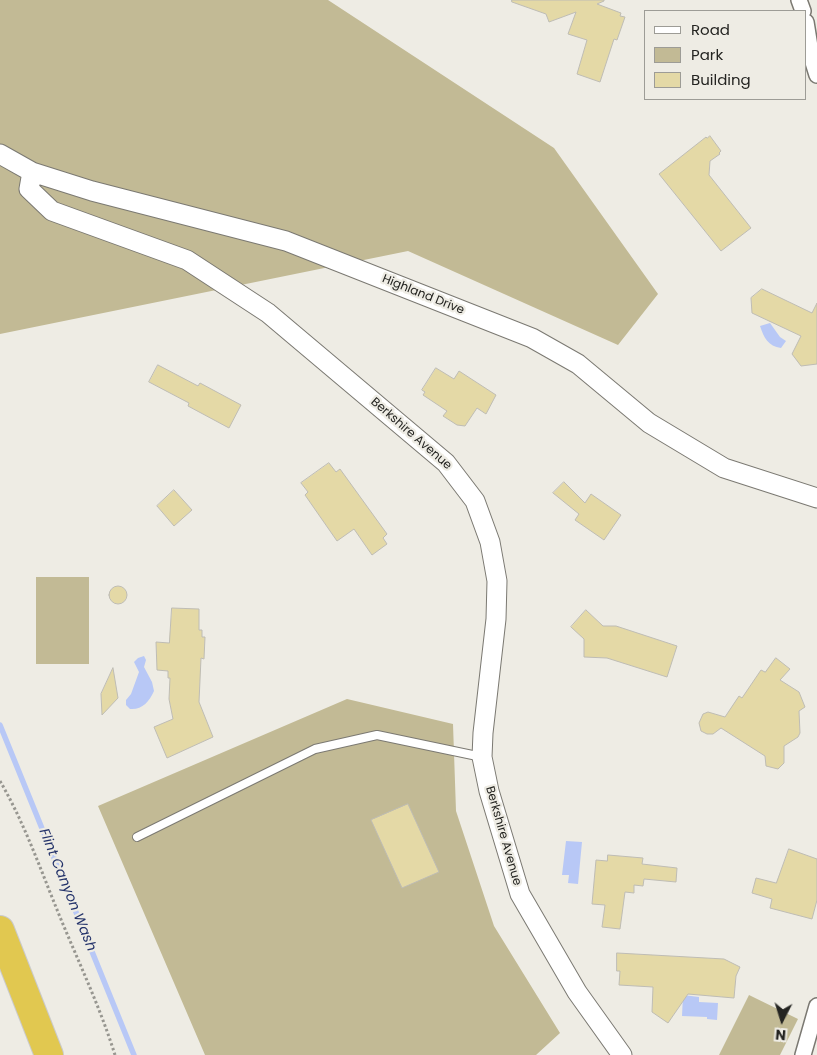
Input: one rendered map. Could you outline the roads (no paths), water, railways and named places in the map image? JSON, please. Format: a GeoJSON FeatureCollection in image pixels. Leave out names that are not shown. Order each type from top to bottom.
{"type":"FeatureCollection","features":[{"type":"Feature","properties":{"kind":"highway"},"geometry":{"type":"LineString","coordinates":[[0,930],[49,1055]]}},
{"type":"Feature","properties":{"kind":"street"},"geometry":{"type":"LineString","coordinates":[[807,28],[812,59],[817,75]]}},
{"type":"Feature","properties":{"kind":"street","name":"Highland Drive"},"geometry":{"type":"LineString","coordinates":[[0,154],[32,172],[92,191],[286,242],[532,338],[578,364],[650,423],[724,468],[817,498]]}},
{"type":"Feature","properties":{"kind":"street","name":"Berkshire Avenue"},"geometry":{"type":"LineString","coordinates":[[32,172],[29,189],[52,211],[187,260],[268,313],[446,463],[476,501],[490,542],[497,581],[496,618],[487,692],[482,757],[489,791],[520,894],[577,992],[622,1055]]}},
{"type":"Feature","properties":{"kind":"street"},"geometry":{"type":"LineString","coordinates":[[803,1055],[817,1006]]}},
{"type":"Feature","properties":{"kind":"lane"},"geometry":{"type":"LineString","coordinates":[[137,837],[314,749],[378,735],[482,757]]}},
{"type":"Feature","properties":{"kind":"water"},"geometry":{"type":"Polygon","coordinates":[[[770,323],[780,337],[786,341],[781,348],[767,341],[763,334],[760,326],[770,323]]]}},
{"type":"Feature","properties":{"kind":"water"},"geometry":{"type":"Polygon","coordinates":[[[144,656],[146,660],[144,667],[152,682],[154,691],[145,704],[138,708],[130,709],[126,705],[126,700],[131,694],[139,672],[134,662],[144,656]]]}},
{"type":"Feature","properties":{"kind":"water"},"geometry":{"type":"Polygon","coordinates":[[[566,841],[582,842],[578,884],[568,883],[569,875],[562,875],[566,841]]]}},
{"type":"Feature","properties":{"kind":"water"},"geometry":{"type":"Polygon","coordinates":[[[683,995],[699,997],[699,1002],[718,1003],[717,1020],[707,1019],[707,1017],[682,1016],[683,995]]]}},
{"type":"Feature","properties":{"kind":"waterway","name":"Flint Canyon Wash"},"geometry":{"type":"LineString","coordinates":[[0,725],[134,1055]]}}]}
